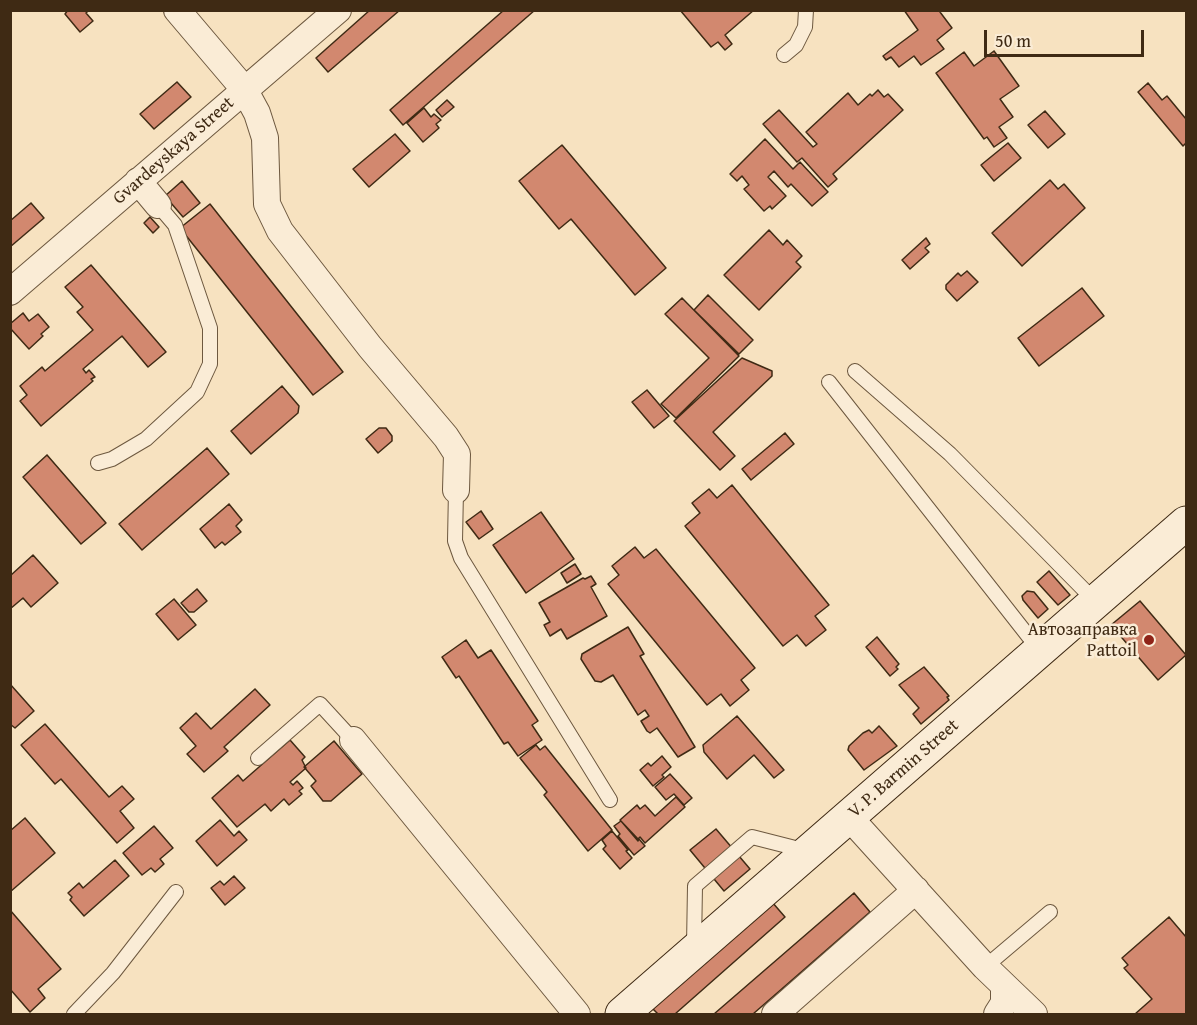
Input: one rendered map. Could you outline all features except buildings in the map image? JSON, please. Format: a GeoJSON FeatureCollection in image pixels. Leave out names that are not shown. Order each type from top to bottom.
{"type":"FeatureCollection","features":[{"type":"Feature","properties":{"kind":"street"},"geometry":{"type":"LineString","coordinates":[[177,10],[244,89],[257,113],[266,138],[267,204],[280,231],[370,347],[446,437],[457,454],[456,490]]}},
{"type":"Feature","properties":{"kind":"street","name":"Gvardeyskaya Street"},"geometry":{"type":"LineString","coordinates":[[10,292],[338,10]]}},
{"type":"Feature","properties":{"kind":"street"},"geometry":{"type":"LineString","coordinates":[[138,182],[158,205]]}},
{"type":"Feature","properties":{"kind":"street","name":"V. P. Barmin Street"},"geometry":{"type":"LineString","coordinates":[[622,1014],[1186,525]]}},
{"type":"Feature","properties":{"kind":"street"},"geometry":{"type":"LineString","coordinates":[[353,740],[577,1014]]}},
{"type":"Feature","properties":{"kind":"street"},"geometry":{"type":"LineString","coordinates":[[849,817],[1019,1004]]}},
{"type":"Feature","properties":{"kind":"street"},"geometry":{"type":"LineString","coordinates":[[775,1014],[916,890]]}},
{"type":"Feature","properties":{"kind":"street"},"geometry":{"type":"LineString","coordinates":[[997,1014],[1004,1003],[1019,1004]]}},
{"type":"Feature","properties":{"kind":"lane"},"geometry":{"type":"LineString","coordinates":[[784,56],[796,45],[805,27],[806,10]]}},
{"type":"Feature","properties":{"kind":"lane"},"geometry":{"type":"LineString","coordinates":[[98,463],[112,459],[146,439],[197,392],[210,363],[210,328],[175,225],[158,205]]}},
{"type":"Feature","properties":{"kind":"lane"},"geometry":{"type":"LineString","coordinates":[[855,370],[950,454],[1096,602]]}},
{"type":"Feature","properties":{"kind":"lane"},"geometry":{"type":"LineString","coordinates":[[829,382],[1040,651]]}},
{"type":"Feature","properties":{"kind":"lane"},"geometry":{"type":"LineString","coordinates":[[456,490],[455,541],[461,558],[610,800]]}},
{"type":"Feature","properties":{"kind":"lane"},"geometry":{"type":"LineString","coordinates":[[258,758],[320,704],[353,740]]}},
{"type":"Feature","properties":{"kind":"lane"},"geometry":{"type":"LineString","coordinates":[[694,952],[695,886],[752,837],[809,852]]}},
{"type":"Feature","properties":{"kind":"lane"},"geometry":{"type":"LineString","coordinates":[[75,1014],[113,973],[176,892]]}},
{"type":"Feature","properties":{"kind":"lane"},"geometry":{"type":"LineString","coordinates":[[985,967],[1050,912]]}},
{"type":"Feature","properties":{"kind":"place","name":"Автозаправка Pattoil"},"geometry":{"type":"Point","coordinates":[1149,640]}}]}
